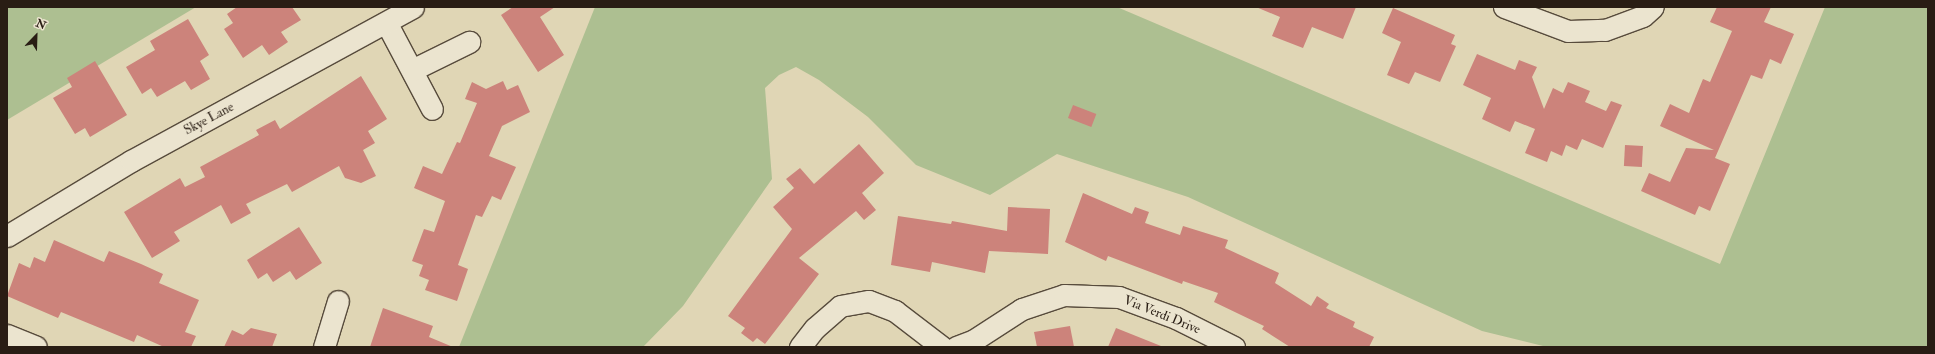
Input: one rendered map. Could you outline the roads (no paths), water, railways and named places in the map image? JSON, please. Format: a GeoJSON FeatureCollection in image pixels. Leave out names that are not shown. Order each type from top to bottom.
{"type":"FeatureCollection","features":[{"type":"Feature","properties":{"kind":"street","name":"Skye Lane"},"geometry":{"type":"LineString","coordinates":[[7,236],[131,161],[387,24],[413,7]]}},
{"type":"Feature","properties":{"kind":"street"},"geometry":{"type":"LineString","coordinates":[[1504,7],[1568,31],[1605,30],[1643,16],[1653,7]]}},
{"type":"Feature","properties":{"kind":"street"},"geometry":{"type":"LineString","coordinates":[[387,24],[432,109]]}},
{"type":"Feature","properties":{"kind":"street"},"geometry":{"type":"LineString","coordinates":[[412,70],[469,42]]}},
{"type":"Feature","properties":{"kind":"street","name":"Via Verdi Drive"},"geometry":{"type":"LineString","coordinates":[[956,347],[974,340],[1022,309],[1064,295],[1119,297],[1176,318],[1234,347]]}},
{"type":"Feature","properties":{"kind":"street"},"geometry":{"type":"LineString","coordinates":[[324,347],[338,301]]}},
{"type":"Feature","properties":{"kind":"street"},"geometry":{"type":"LineString","coordinates":[[800,347],[815,328],[840,306],[869,301],[895,311],[942,347]]}},
{"type":"Feature","properties":{"kind":"street"},"geometry":{"type":"LineString","coordinates":[[7,335],[36,347]]}}]}
